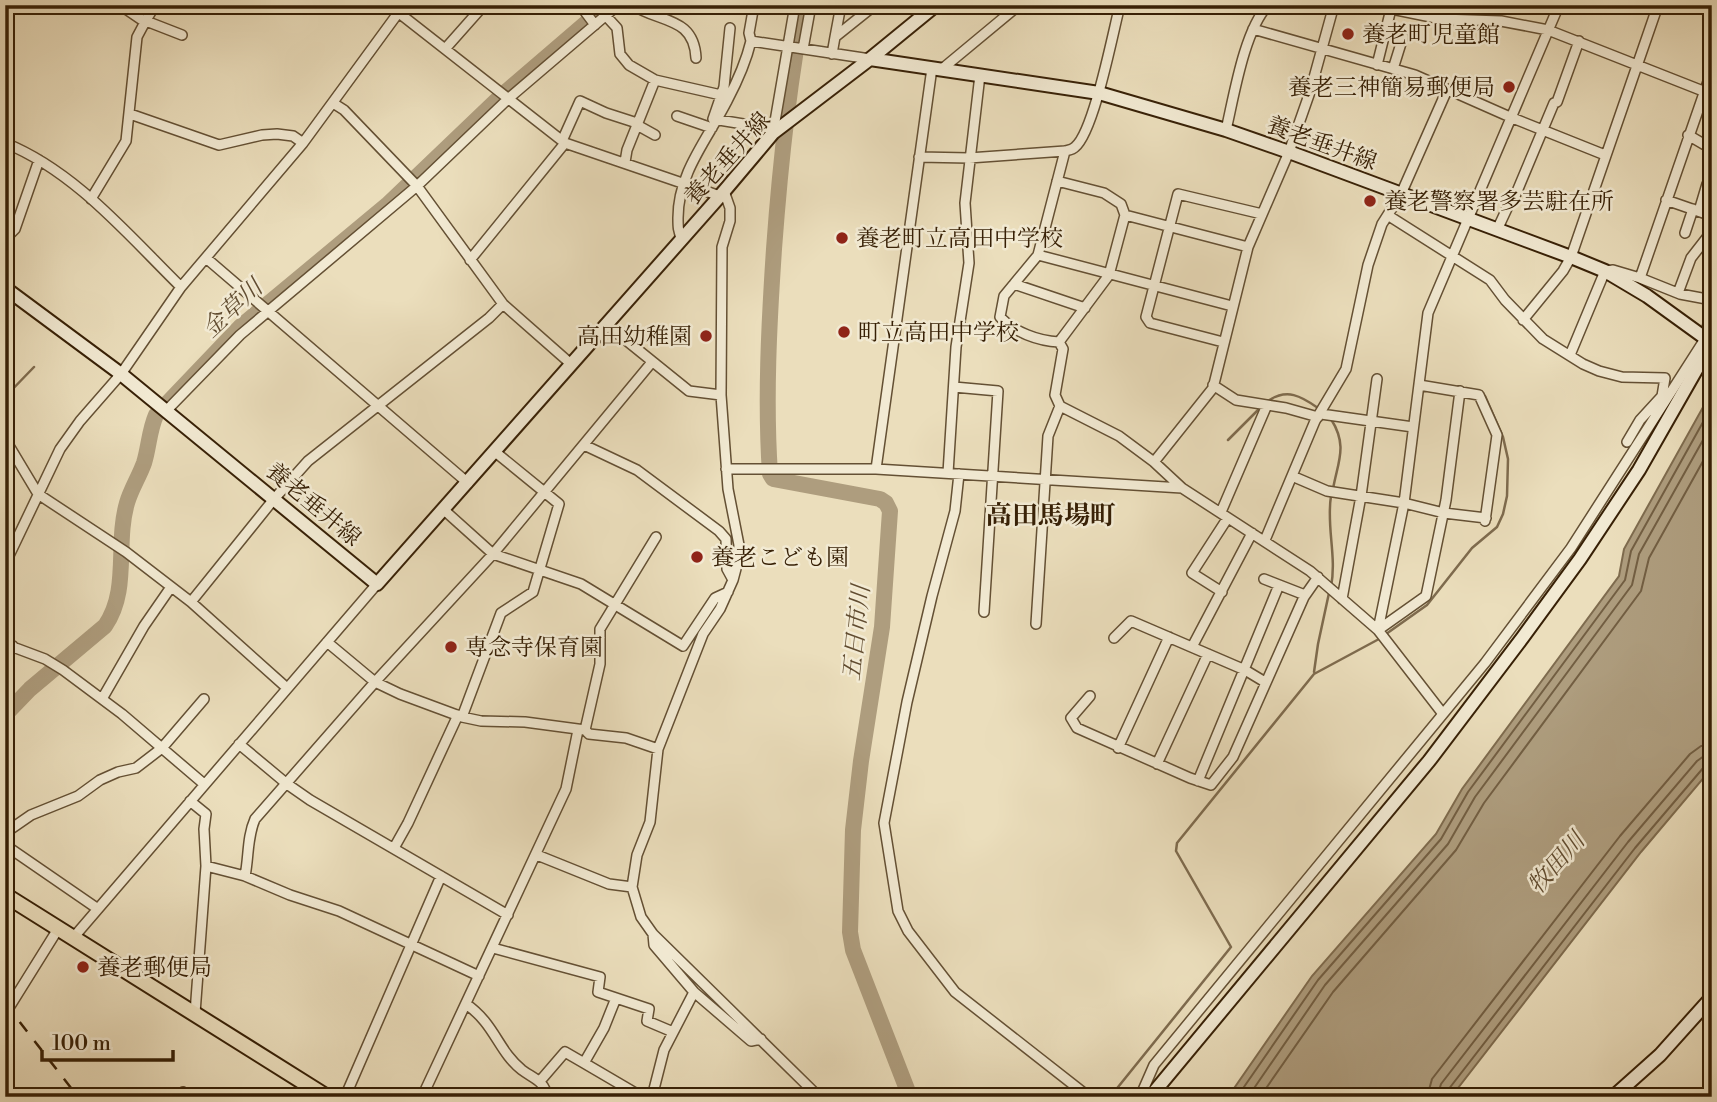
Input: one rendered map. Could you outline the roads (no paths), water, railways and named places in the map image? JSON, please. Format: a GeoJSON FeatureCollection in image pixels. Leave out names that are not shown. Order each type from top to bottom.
{"type":"FeatureCollection","features":[{"type":"Feature","properties":{"kind":"main road"},"geometry":{"type":"LineString","coordinates":[[870,59],[936,5]]}},
{"type":"Feature","properties":{"kind":"main road","name":"養老垂井線"},"geometry":{"type":"LineString","coordinates":[[5,288],[121,374],[377,584],[722,194],[776,129],[870,59],[1099,93],[1226,130],[1605,271],[1647,296],[1710,342]]}},
{"type":"Feature","properties":{"kind":"main road"},"geometry":{"type":"LineString","coordinates":[[1150,1097],[1421,771],[1523,637],[1580,559],[1639,470],[1710,342]]}},
{"type":"Feature","properties":{"kind":"main road"},"geometry":{"type":"LineString","coordinates":[[5,895],[327,1097]]}},
{"type":"Feature","properties":{"kind":"main road"},"geometry":{"type":"LineString","coordinates":[[1612,1097],[1660,1055],[1712,997]]}},
{"type":"Feature","properties":{"kind":"street"},"geometry":{"type":"LineString","coordinates":[[120,5],[145,21],[182,35]]}},
{"type":"Feature","properties":{"kind":"street"},"geometry":{"type":"LineString","coordinates":[[91,199],[126,141],[137,37],[155,5]]}},
{"type":"Feature","properties":{"kind":"street"},"geometry":{"type":"LineString","coordinates":[[384,5],[401,9],[445,49],[563,141],[722,194],[730,208],[730,221],[722,247],[721,395],[726,469],[739,545],[733,580],[720,609],[703,634],[658,749],[650,822],[637,855],[632,887],[641,917],[653,934],[819,1097]]}},
{"type":"Feature","properties":{"kind":"street"},"geometry":{"type":"LineString","coordinates":[[445,49],[484,5]]}},
{"type":"Feature","properties":{"kind":"street"},"geometry":{"type":"LineString","coordinates":[[580,5],[592,21]]}},
{"type":"Feature","properties":{"kind":"street"},"geometry":{"type":"LineString","coordinates":[[164,409],[240,335],[417,186],[592,21],[606,16],[618,5]]}},
{"type":"Feature","properties":{"kind":"street"},"geometry":{"type":"LineString","coordinates":[[633,5],[683,27],[692,39],[696,58]]}},
{"type":"Feature","properties":{"kind":"street"},"geometry":{"type":"LineString","coordinates":[[682,239],[678,232],[678,199],[683,182],[737,80],[751,41],[748,33],[754,5]]}},
{"type":"Feature","properties":{"kind":"street"},"geometry":{"type":"LineString","coordinates":[[677,117],[714,124],[776,129],[795,5]]}},
{"type":"Feature","properties":{"kind":"street"},"geometry":{"type":"LineString","coordinates":[[803,49],[811,5]]}},
{"type":"Feature","properties":{"kind":"street"},"geometry":{"type":"LineString","coordinates":[[832,54],[841,5]]}},
{"type":"Feature","properties":{"kind":"street"},"geometry":{"type":"LineString","coordinates":[[835,37],[874,5]]}},
{"type":"Feature","properties":{"kind":"street"},"geometry":{"type":"LineString","coordinates":[[999,5],[1007,15]]}},
{"type":"Feature","properties":{"kind":"street"},"geometry":{"type":"LineString","coordinates":[[876,469],[919,158],[937,69],[1019,5]]}},
{"type":"Feature","properties":{"kind":"street"},"geometry":{"type":"LineString","coordinates":[[919,158],[969,158],[1065,151],[1075,147],[1085,132],[1099,93],[1120,5]]}},
{"type":"Feature","properties":{"kind":"street"},"geometry":{"type":"LineString","coordinates":[[1226,130],[1239,72],[1253,29],[1268,5]]}},
{"type":"Feature","properties":{"kind":"street"},"geometry":{"type":"LineString","coordinates":[[1154,462],[1213,385],[1248,247],[1289,152],[1310,93],[1334,5]]}},
{"type":"Feature","properties":{"kind":"street"},"geometry":{"type":"LineString","coordinates":[[1372,5],[1410,9],[1441,19],[1501,21],[1549,30],[1707,90]]}},
{"type":"Feature","properties":{"kind":"street"},"geometry":{"type":"LineString","coordinates":[[1378,629],[1404,503],[1428,313],[1559,5]]}},
{"type":"Feature","properties":{"kind":"street"},"geometry":{"type":"LineString","coordinates":[[1523,320],[1563,271],[1571,257],[1658,5]]}},
{"type":"Feature","properties":{"kind":"street"},"geometry":{"type":"LineString","coordinates":[[5,564],[60,449],[80,421],[121,374],[181,287],[303,143],[401,9]]}},
{"type":"Feature","properties":{"kind":"street"},"geometry":{"type":"LineString","coordinates":[[1377,65],[1391,9]]}},
{"type":"Feature","properties":{"kind":"street"},"geometry":{"type":"LineString","coordinates":[[606,16],[617,28],[620,54],[629,65],[655,80],[721,95]]}},
{"type":"Feature","properties":{"kind":"street"},"geometry":{"type":"LineString","coordinates":[[714,124],[713,119],[721,95],[730,28]]}},
{"type":"Feature","properties":{"kind":"street"},"geometry":{"type":"LineString","coordinates":[[1253,29],[1415,75],[1605,155]]}},
{"type":"Feature","properties":{"kind":"street"},"geometry":{"type":"LineString","coordinates":[[1393,69],[1403,37]]}},
{"type":"Feature","properties":{"kind":"street"},"geometry":{"type":"LineString","coordinates":[[751,41],[870,59]]}},
{"type":"Feature","properties":{"kind":"street"},"geometry":{"type":"LineString","coordinates":[[1497,230],[1554,103],[1557,102],[1578,41]]}},
{"type":"Feature","properties":{"kind":"street"},"geometry":{"type":"LineString","coordinates":[[1640,278],[1712,70]]}},
{"type":"Feature","properties":{"kind":"street"},"geometry":{"type":"LineString","coordinates":[[948,473],[956,347],[969,263],[965,203],[980,75]]}},
{"type":"Feature","properties":{"kind":"street"},"geometry":{"type":"LineString","coordinates":[[625,162],[655,80]]}},
{"type":"Feature","properties":{"kind":"street"},"geometry":{"type":"LineString","coordinates":[[1265,540],[1320,416],[1346,369],[1368,265],[1382,224],[1401,194],[1447,90]]}},
{"type":"Feature","properties":{"kind":"street"},"geometry":{"type":"LineString","coordinates":[[470,260],[563,141],[580,101],[637,124],[654,135]]}},
{"type":"Feature","properties":{"kind":"street"},"geometry":{"type":"LineString","coordinates":[[332,103],[344,110],[417,186],[503,304],[570,364]]}},
{"type":"Feature","properties":{"kind":"street"},"geometry":{"type":"LineString","coordinates":[[130,114],[219,145],[276,134],[293,136],[303,143]]}},
{"type":"Feature","properties":{"kind":"street"},"geometry":{"type":"LineString","coordinates":[[1688,135],[1711,148]]}},
{"type":"Feature","properties":{"kind":"street"},"geometry":{"type":"LineString","coordinates":[[5,143],[40,160],[91,199],[181,287]]}},
{"type":"Feature","properties":{"kind":"street"},"geometry":{"type":"LineString","coordinates":[[1059,342],[1046,341],[1009,327],[1000,317],[1004,296],[1038,255],[1065,151]]}},
{"type":"Feature","properties":{"kind":"street"},"geometry":{"type":"LineString","coordinates":[[5,239],[15,229],[40,160]]}},
{"type":"Feature","properties":{"kind":"street"},"geometry":{"type":"LineString","coordinates":[[1057,181],[1104,193],[1121,204],[1125,215],[1109,275],[1059,342]]}},
{"type":"Feature","properties":{"kind":"street"},"geometry":{"type":"LineString","coordinates":[[1685,233],[1707,184],[1712,183]]}},
{"type":"Feature","properties":{"kind":"street"},"geometry":{"type":"LineString","coordinates":[[1223,342],[1150,323],[1146,317],[1168,226],[1178,194],[1262,214]]}},
{"type":"Feature","properties":{"kind":"street"},"geometry":{"type":"LineString","coordinates":[[1666,200],[1712,216]]}},
{"type":"Feature","properties":{"kind":"street"},"geometry":{"type":"LineString","coordinates":[[1125,215],[1248,247]]}},
{"type":"Feature","properties":{"kind":"street"},"geometry":{"type":"LineString","coordinates":[[1140,1097],[1154,1065],[1485,663],[1571,548],[1632,457],[1664,397],[1665,378],[1622,377],[1599,371],[1543,339],[1523,320],[1490,280],[1389,216]]}},
{"type":"Feature","properties":{"kind":"street"},"geometry":{"type":"LineString","coordinates":[[1678,293],[1691,258],[1712,231]]}},
{"type":"Feature","properties":{"kind":"street"},"geometry":{"type":"LineString","coordinates":[[1038,255],[1232,306]]}},
{"type":"Feature","properties":{"kind":"street"},"geometry":{"type":"LineString","coordinates":[[206,258],[468,483]]}},
{"type":"Feature","properties":{"kind":"street"},"geometry":{"type":"LineString","coordinates":[[1570,355],[1605,271],[1640,278],[1678,293],[1712,302],[1710,342],[1664,397],[1640,420],[1628,442]]}},
{"type":"Feature","properties":{"kind":"street"},"geometry":{"type":"LineString","coordinates":[[1014,284],[1085,308]]}},
{"type":"Feature","properties":{"kind":"street"},"geometry":{"type":"LineString","coordinates":[[191,602],[308,461],[416,377],[503,304]]}},
{"type":"Feature","properties":{"kind":"street"},"geometry":{"type":"LineString","coordinates":[[606,324],[689,391],[721,395]]}},
{"type":"Feature","properties":{"kind":"street"},"geometry":{"type":"LineString","coordinates":[[1059,342],[1063,349],[1055,395],[1060,406],[1119,436],[1154,462],[1182,488],[1318,577],[1378,629],[1443,714]]}},
{"type":"Feature","properties":{"kind":"street"},"geometry":{"type":"LineString","coordinates":[[245,876],[249,855],[248,833],[255,819],[375,682],[493,554],[652,362]]}},
{"type":"Feature","properties":{"kind":"street"},"geometry":{"type":"LineString","coordinates":[[1342,599],[1361,496],[1377,379]]}},
{"type":"Feature","properties":{"kind":"street"},"geometry":{"type":"LineString","coordinates":[[1213,385],[1236,401],[1320,416],[1413,427]]}},
{"type":"Feature","properties":{"kind":"street"},"geometry":{"type":"LineString","coordinates":[[1292,476],[1327,492],[1404,503],[1485,519],[1497,435],[1479,395],[1419,385]]}},
{"type":"Feature","properties":{"kind":"street"},"geometry":{"type":"LineString","coordinates":[[954,387],[998,391],[984,612]]}},
{"type":"Feature","properties":{"kind":"street"},"geometry":{"type":"LineString","coordinates":[[1378,629],[1426,596],[1444,513],[1460,391]]}},
{"type":"Feature","properties":{"kind":"street"},"geometry":{"type":"LineString","coordinates":[[1222,592],[1192,573],[1224,515],[1267,405]]}},
{"type":"Feature","properties":{"kind":"street"},"geometry":{"type":"LineString","coordinates":[[1036,624],[1048,436],[1060,406]]}},
{"type":"Feature","properties":{"kind":"street"},"geometry":{"type":"LineString","coordinates":[[5,439],[38,494],[122,550],[191,602],[287,688]]}},
{"type":"Feature","properties":{"kind":"street"},"geometry":{"type":"LineString","coordinates":[[584,445],[637,470],[719,531],[726,539],[727,569],[733,580]]}},
{"type":"Feature","properties":{"kind":"street"},"geometry":{"type":"LineString","coordinates":[[394,848],[460,716],[501,613],[533,592],[559,504],[494,451]]}},
{"type":"Feature","properties":{"kind":"street"},"geometry":{"type":"LineString","coordinates":[[726,469],[876,469],[1182,488]]}},
{"type":"Feature","properties":{"kind":"street"},"geometry":{"type":"LineString","coordinates":[[959,474],[955,511],[907,702],[884,822],[898,911],[908,931],[955,992],[1089,1097]]}},
{"type":"Feature","properties":{"kind":"street"},"geometry":{"type":"LineString","coordinates":[[444,510],[493,554],[581,584],[683,646],[715,598],[728,592]]}},
{"type":"Feature","properties":{"kind":"street"},"geometry":{"type":"LineString","coordinates":[[1192,647],[1252,533]]}},
{"type":"Feature","properties":{"kind":"street"},"geometry":{"type":"LineString","coordinates":[[422,1097],[566,789],[600,664],[600,629],[656,537]]}},
{"type":"Feature","properties":{"kind":"street"},"geometry":{"type":"LineString","coordinates":[[1090,696],[1071,718],[1077,728],[1118,748],[1211,785],[1233,757],[1305,595],[1318,577]]}},
{"type":"Feature","properties":{"kind":"street"},"geometry":{"type":"LineString","coordinates":[[1264,579],[1305,595]]}},
{"type":"Feature","properties":{"kind":"street"},"geometry":{"type":"LineString","coordinates":[[73,938],[377,584]]}},
{"type":"Feature","properties":{"kind":"street"},"geometry":{"type":"LineString","coordinates":[[1198,781],[1279,585]]}},
{"type":"Feature","properties":{"kind":"street"},"geometry":{"type":"LineString","coordinates":[[102,699],[144,625],[171,587]]}},
{"type":"Feature","properties":{"kind":"street"},"geometry":{"type":"LineString","coordinates":[[1114,638],[1131,621],[1245,670],[1265,682]]}},
{"type":"Feature","properties":{"kind":"street"},"geometry":{"type":"LineString","coordinates":[[1118,748],[1169,637]]}},
{"type":"Feature","properties":{"kind":"street"},"geometry":{"type":"LineString","coordinates":[[327,642],[375,682],[460,716],[481,721],[525,722],[582,730],[589,734],[626,738],[658,749]]}},
{"type":"Feature","properties":{"kind":"street"},"geometry":{"type":"LineString","coordinates":[[5,658],[9,645],[59,668],[102,699],[204,784]]}},
{"type":"Feature","properties":{"kind":"street"},"geometry":{"type":"LineString","coordinates":[[1157,764],[1208,654]]}},
{"type":"Feature","properties":{"kind":"street"},"geometry":{"type":"LineString","coordinates":[[5,833],[31,815],[78,796],[100,780],[136,768],[162,748],[204,699]]}},
{"type":"Feature","properties":{"kind":"street"},"geometry":{"type":"LineString","coordinates":[[239,744],[287,784],[508,915]]}},
{"type":"Feature","properties":{"kind":"street"},"geometry":{"type":"LineString","coordinates":[[190,801],[206,814],[206,866],[195,1013]]}},
{"type":"Feature","properties":{"kind":"street"},"geometry":{"type":"LineString","coordinates":[[5,845],[99,909]]}},
{"type":"Feature","properties":{"kind":"street"},"geometry":{"type":"LineString","coordinates":[[537,855],[609,884],[632,887]]}},
{"type":"Feature","properties":{"kind":"street"},"geometry":{"type":"LineString","coordinates":[[206,866],[245,876],[352,916],[480,976]]}},
{"type":"Feature","properties":{"kind":"street"},"geometry":{"type":"LineString","coordinates":[[345,1097],[442,876]]}},
{"type":"Feature","properties":{"kind":"street"},"geometry":{"type":"LineString","coordinates":[[5,1014],[58,929]]}},
{"type":"Feature","properties":{"kind":"street"},"geometry":{"type":"LineString","coordinates":[[653,934],[654,945],[694,992],[751,1041],[761,1039]]}},
{"type":"Feature","properties":{"kind":"street"},"geometry":{"type":"LineString","coordinates":[[493,948],[600,976],[598,992],[649,1009],[647,1021],[673,1032]]}},
{"type":"Feature","properties":{"kind":"street"},"geometry":{"type":"LineString","coordinates":[[652,1097],[664,1049],[694,992]]}},
{"type":"Feature","properties":{"kind":"street"},"geometry":{"type":"LineString","coordinates":[[583,1063],[604,1028],[616,998]]}},
{"type":"Feature","properties":{"kind":"street"},"geometry":{"type":"LineString","coordinates":[[466,1004],[481,1014],[509,1057],[522,1070],[540,1081],[546,1089],[547,1097]]}},
{"type":"Feature","properties":{"kind":"street"},"geometry":{"type":"LineString","coordinates":[[540,1081],[565,1052],[642,1097]]}},
{"type":"Feature","properties":{"kind":"water","name":"牧田川"},"geometry":{"type":"Polygon","coordinates":[[[1712,391],[1712,768],[1641,852],[1451,1097],[1228,1097],[1312,976],[1436,834],[1462,789],[1619,576],[1624,549],[1712,391]]]}},
{"type":"Feature","properties":{"kind":"waterway","name":"金草川"},"geometry":{"type":"LineString","coordinates":[[5,715],[30,689],[105,626],[113,612],[120,582],[122,534],[127,503],[144,463],[156,415],[240,327],[387,205],[501,96],[607,5]]}},
{"type":"Feature","properties":{"kind":"waterway","name":"五日市川"},"geometry":{"type":"LineString","coordinates":[[804,5],[785,127],[774,249],[768,362],[770,474],[773,479],[880,499],[890,511],[882,627],[853,830],[850,932],[853,950],[910,1097]]}},
{"type":"Feature","properties":{"kind":"waterway"},"geometry":{"type":"LineString","coordinates":[[5,397],[34,367]]}},
{"type":"Feature","properties":{"kind":"waterway"},"geometry":{"type":"LineString","coordinates":[[1268,401],[1288,394],[1306,400],[1318,408]]}},
{"type":"Feature","properties":{"kind":"waterway"},"geometry":{"type":"LineString","coordinates":[[1110,1097],[1231,947],[1176,851],[1177,843],[1314,674],[1379,639],[1427,605],[1472,548],[1497,527],[1507,496],[1508,459],[1503,437],[1485,396]]}},
{"type":"Feature","properties":{"kind":"waterway"},"geometry":{"type":"LineString","coordinates":[[1228,440],[1260,408]]}},
{"type":"Feature","properties":{"kind":"waterway"},"geometry":{"type":"LineString","coordinates":[[1331,419],[1340,446],[1333,489]]}},
{"type":"Feature","properties":{"kind":"waterway"},"geometry":{"type":"LineString","coordinates":[[1331,496],[1331,587]]}},
{"type":"Feature","properties":{"kind":"waterway"},"geometry":{"type":"LineString","coordinates":[[1314,672],[1329,593]]}},
{"type":"Feature","properties":{"kind":"railway"},"geometry":{"type":"LineString","coordinates":[[5,1003],[78,1097]]}},
{"type":"Feature","properties":{"kind":"place","name":"養老町児童館"},"geometry":{"type":"Point","coordinates":[1348,34]}},
{"type":"Feature","properties":{"kind":"place","name":"養老三神簡易郵便局"},"geometry":{"type":"Point","coordinates":[1509,87]}},
{"type":"Feature","properties":{"kind":"place","name":"養老警察署多芸駐在所"},"geometry":{"type":"Point","coordinates":[1370,201]}},
{"type":"Feature","properties":{"kind":"place","name":"養老町立高田中学校"},"geometry":{"type":"Point","coordinates":[842,238]}},
{"type":"Feature","properties":{"kind":"place","name":"町立高田中学校"},"geometry":{"type":"Point","coordinates":[844,332]}},
{"type":"Feature","properties":{"kind":"place","name":"高田幼稚園"},"geometry":{"type":"Point","coordinates":[706,336]}},
{"type":"Feature","properties":{"kind":"place","name":"養老こども園"},"geometry":{"type":"Point","coordinates":[697,557]}},
{"type":"Feature","properties":{"kind":"place","name":"専念寺保育園"},"geometry":{"type":"Point","coordinates":[451,647]}},
{"type":"Feature","properties":{"kind":"place","name":"養老郵便局"},"geometry":{"type":"Point","coordinates":[83,967]}},
{"type":"Feature","properties":{"kind":"district","name":"高田馬場町"},"geometry":{"type":"Point","coordinates":[1051,515]}}]}
